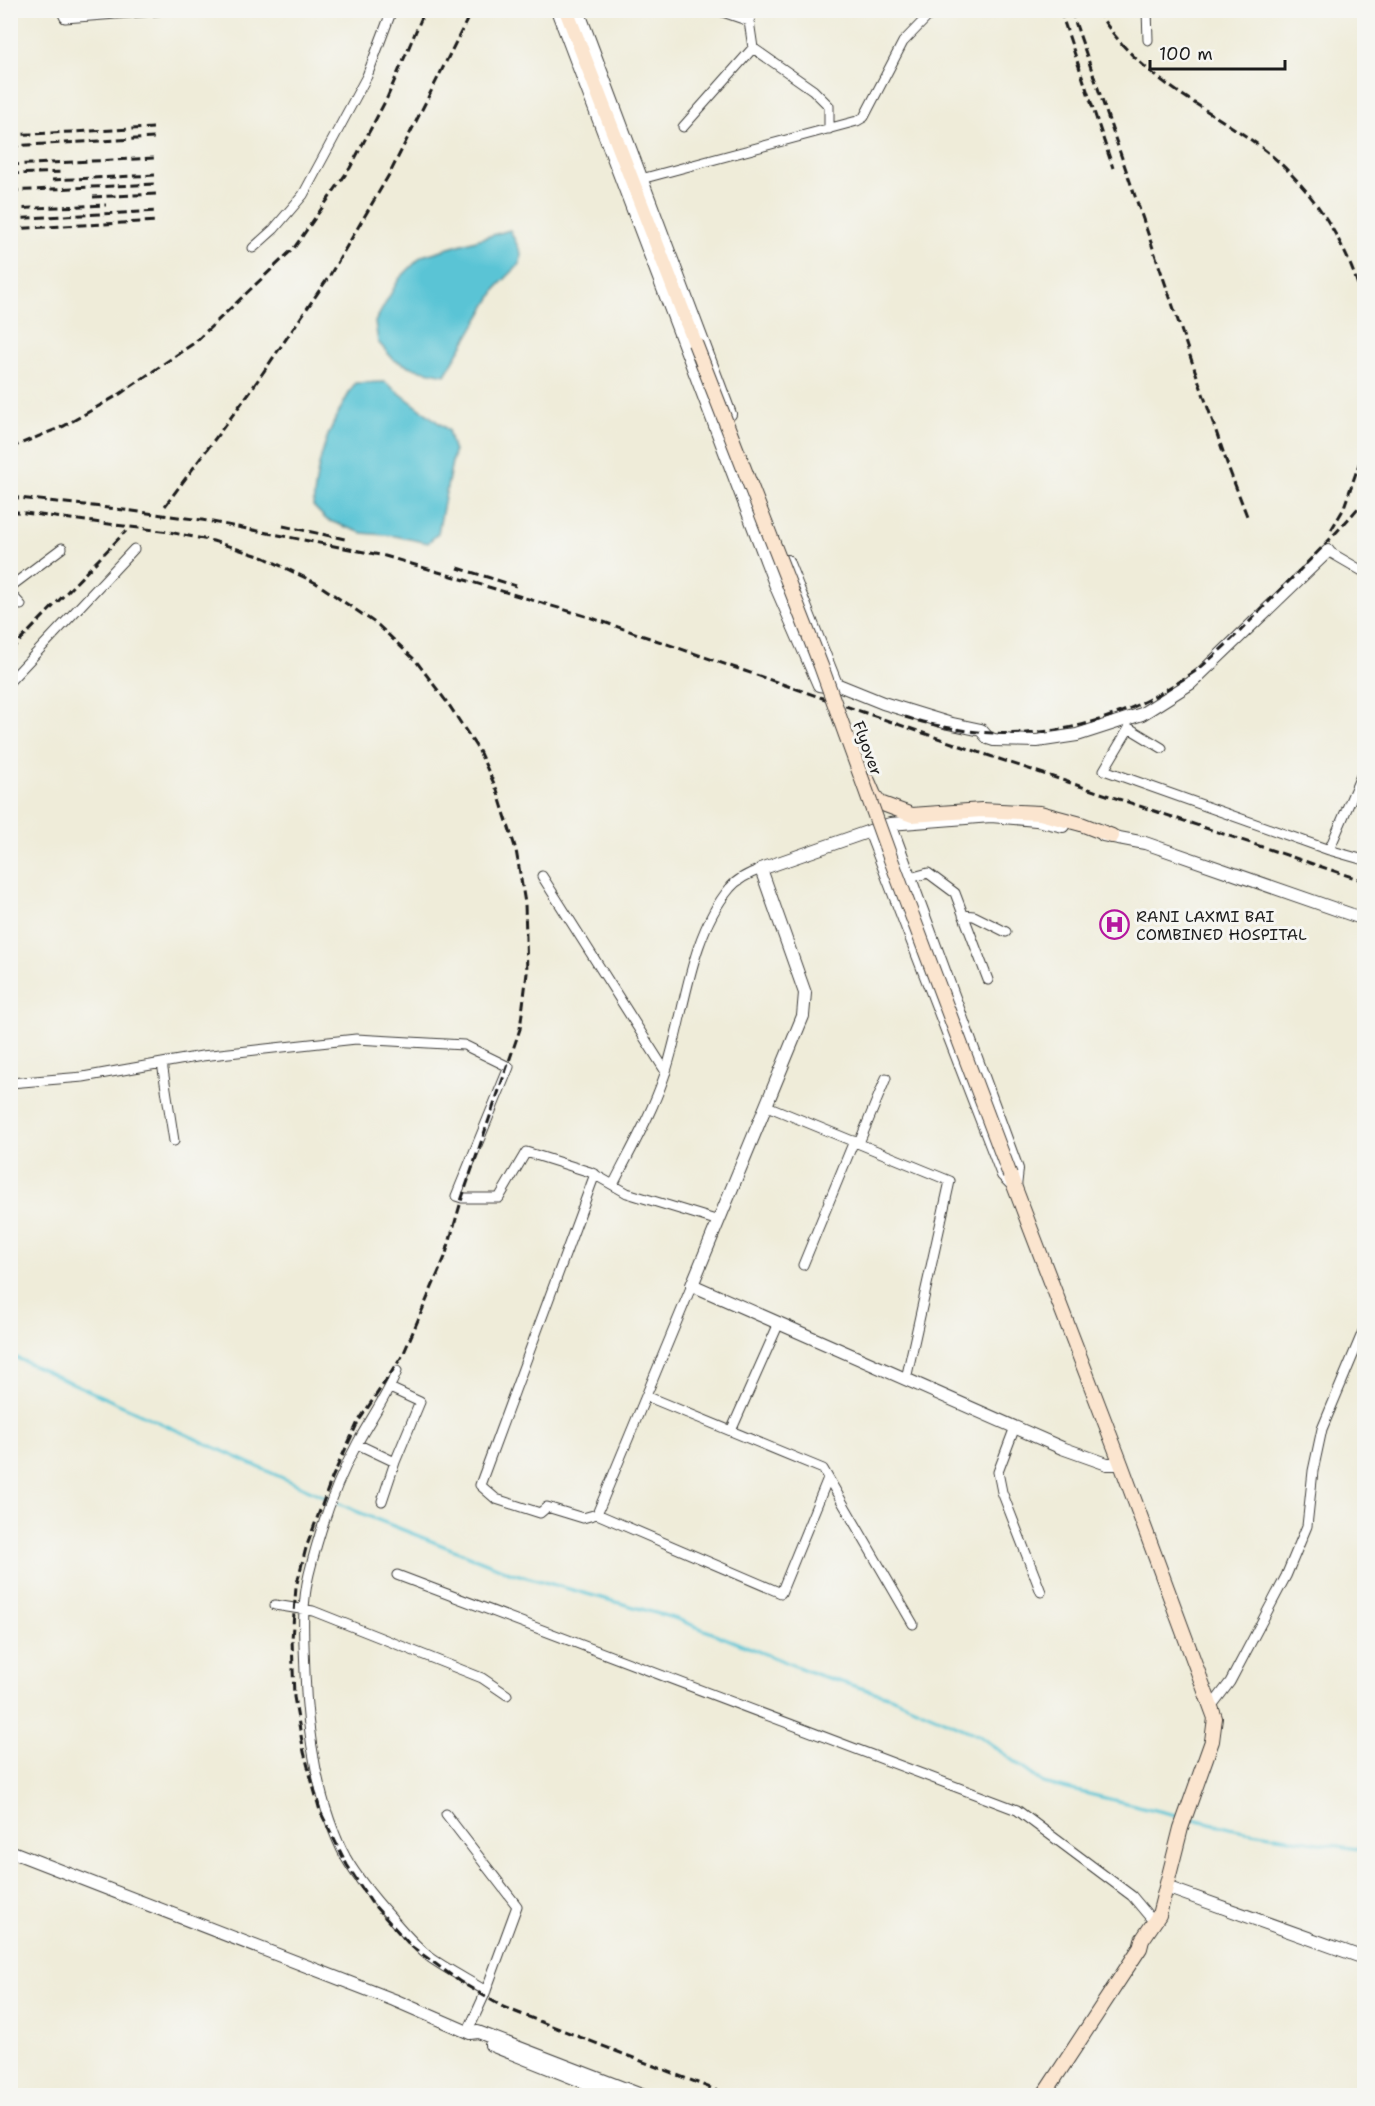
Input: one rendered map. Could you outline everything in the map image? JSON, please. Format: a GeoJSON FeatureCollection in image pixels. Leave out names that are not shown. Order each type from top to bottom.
{"type":"FeatureCollection","features":[{"type":"Feature","properties":{"kind":"main road","name":"Flyover"},"geometry":{"type":"LineString","coordinates":[[567,10],[821,666],[1013,1181],[1122,1464],[1215,1718],[1212,1741],[1181,1828],[1159,1915],[1142,1940],[1134,1944],[1092,2016]]}},
{"type":"Feature","properties":{"kind":"main road"},"geometry":{"type":"LineString","coordinates":[[848,743],[856,749],[874,795],[880,803],[896,810],[912,815],[982,810],[1040,813],[1112,836]]}},
{"type":"Feature","properties":{"kind":"main road"},"geometry":{"type":"LineString","coordinates":[[1035,2096],[1092,2016]]}},
{"type":"Feature","properties":{"kind":"main road"},"geometry":{"type":"LineString","coordinates":[[1043,2096],[1092,2016]]}},
{"type":"Feature","properties":{"kind":"street"},"geometry":{"type":"LineString","coordinates":[[61,10],[65,18],[167,10]]}},
{"type":"Feature","properties":{"kind":"street"},"geometry":{"type":"LineString","coordinates":[[253,248],[274,229],[303,195],[367,76],[392,10]]}},
{"type":"Feature","properties":{"kind":"street"},"geometry":{"type":"LineString","coordinates":[[557,10],[665,268]]}},
{"type":"Feature","properties":{"kind":"street"},"geometry":{"type":"LineString","coordinates":[[579,10],[641,179],[665,268]]}},
{"type":"Feature","properties":{"kind":"street"},"geometry":{"type":"LineString","coordinates":[[717,10],[749,21]]}},
{"type":"Feature","properties":{"kind":"street"},"geometry":{"type":"LineString","coordinates":[[752,10],[749,21],[753,48],[813,90],[829,106],[829,129]]}},
{"type":"Feature","properties":{"kind":"street"},"geometry":{"type":"LineString","coordinates":[[641,179],[829,129],[864,117],[903,42],[933,10]]}},
{"type":"Feature","properties":{"kind":"street"},"geometry":{"type":"LineString","coordinates":[[1147,10],[1148,40]]}},
{"type":"Feature","properties":{"kind":"street"},"geometry":{"type":"LineString","coordinates":[[683,127],[753,48]]}},
{"type":"Feature","properties":{"kind":"street"},"geometry":{"type":"LineString","coordinates":[[686,322],[777,589],[819,685],[832,687],[836,684]]}},
{"type":"Feature","properties":{"kind":"street"},"geometry":{"type":"LineString","coordinates":[[686,322],[836,684],[884,703],[948,723],[981,730],[988,738],[994,740],[1037,741],[1077,735],[1142,714],[1191,683],[1328,551],[1365,572]]}},
{"type":"Feature","properties":{"kind":"street"},"geometry":{"type":"LineString","coordinates":[[10,588],[62,548]]}},
{"type":"Feature","properties":{"kind":"street"},"geometry":{"type":"LineString","coordinates":[[10,681],[134,549]]}},
{"type":"Feature","properties":{"kind":"street"},"geometry":{"type":"LineString","coordinates":[[10,593],[21,605]]}},
{"type":"Feature","properties":{"kind":"street"},"geometry":{"type":"LineString","coordinates":[[1162,748],[1129,728],[1104,770],[1365,860]]}},
{"type":"Feature","properties":{"kind":"street"},"geometry":{"type":"LineString","coordinates":[[1329,849],[1365,769]]}},
{"type":"Feature","properties":{"kind":"street"},"geometry":{"type":"LineString","coordinates":[[613,1185],[651,1112],[666,1072],[699,945],[714,912],[731,886],[744,876],[761,869],[890,824],[991,816],[1054,823],[1145,843],[1365,919]]}},
{"type":"Feature","properties":{"kind":"street"},"geometry":{"type":"LineString","coordinates":[[870,831],[1003,1175],[1013,1181],[1017,1169],[890,824]]}},
{"type":"Feature","properties":{"kind":"street"},"geometry":{"type":"LineString","coordinates":[[597,1514],[803,1016],[806,993],[761,869]]}},
{"type":"Feature","properties":{"kind":"street"},"geometry":{"type":"LineString","coordinates":[[910,878],[928,873],[955,893],[988,980]]}},
{"type":"Feature","properties":{"kind":"street"},"geometry":{"type":"LineString","coordinates":[[542,876],[666,1072]]}},
{"type":"Feature","properties":{"kind":"street"},"geometry":{"type":"LineString","coordinates":[[963,915],[974,916],[1006,932]]}},
{"type":"Feature","properties":{"kind":"street"},"geometry":{"type":"LineString","coordinates":[[10,1083],[83,1077],[202,1056],[356,1039],[464,1045],[509,1067],[456,1196],[499,1198],[526,1152],[595,1174],[627,1192],[718,1221]]}},
{"type":"Feature","properties":{"kind":"street"},"geometry":{"type":"LineString","coordinates":[[162,1063],[174,1141]]}},
{"type":"Feature","properties":{"kind":"street"},"geometry":{"type":"LineString","coordinates":[[803,1264],[886,1078]]}},
{"type":"Feature","properties":{"kind":"street"},"geometry":{"type":"LineString","coordinates":[[767,1106],[950,1181],[906,1379]]}},
{"type":"Feature","properties":{"kind":"street"},"geometry":{"type":"LineString","coordinates":[[595,1174],[480,1485],[496,1498],[540,1513],[547,1507],[584,1518],[597,1514],[781,1593],[828,1478]]}},
{"type":"Feature","properties":{"kind":"street"},"geometry":{"type":"LineString","coordinates":[[692,1285],[1062,1448],[1107,1464],[1122,1464]]}},
{"type":"Feature","properties":{"kind":"street"},"geometry":{"type":"LineString","coordinates":[[731,1431],[779,1323]]}},
{"type":"Feature","properties":{"kind":"street"},"geometry":{"type":"LineString","coordinates":[[1211,1707],[1230,1682],[1286,1576],[1307,1526],[1313,1471],[1322,1429],[1365,1329]]}},
{"type":"Feature","properties":{"kind":"street"},"geometry":{"type":"LineString","coordinates":[[397,1371],[390,1388],[341,1476],[308,1575],[303,1610],[306,1702],[310,1733],[325,1804],[334,1834],[347,1860],[403,1931],[430,1957],[486,1990]]}},
{"type":"Feature","properties":{"kind":"street"},"geometry":{"type":"LineString","coordinates":[[382,1500],[394,1462],[420,1402],[390,1388]]}},
{"type":"Feature","properties":{"kind":"street"},"geometry":{"type":"LineString","coordinates":[[646,1396],[823,1469],[913,1624]]}},
{"type":"Feature","properties":{"kind":"street"},"geometry":{"type":"LineString","coordinates":[[1015,1427],[998,1472],[1002,1492],[1041,1592]]}},
{"type":"Feature","properties":{"kind":"street"},"geometry":{"type":"LineString","coordinates":[[357,1444],[394,1462]]}},
{"type":"Feature","properties":{"kind":"street"},"geometry":{"type":"LineString","coordinates":[[397,1575],[1017,1810],[1132,1896],[1153,1922]]}},
{"type":"Feature","properties":{"kind":"street"},"geometry":{"type":"LineString","coordinates":[[274,1605],[313,1611],[482,1678],[507,1695]]}},
{"type":"Feature","properties":{"kind":"street"},"geometry":{"type":"LineString","coordinates":[[446,1814],[517,1906],[469,2032]]}},
{"type":"Feature","properties":{"kind":"street"},"geometry":{"type":"LineString","coordinates":[[10,1851],[394,2000],[469,2032],[478,2032],[644,2096]]}},
{"type":"Feature","properties":{"kind":"street"},"geometry":{"type":"LineString","coordinates":[[1166,1887],[1365,1958]]}},
{"type":"Feature","properties":{"kind":"street"},"geometry":{"type":"LineString","coordinates":[[469,2032],[475,2039],[618,2096]]}},
{"type":"Feature","properties":{"kind":"water"},"geometry":{"type":"Polygon","coordinates":[[[510,230],[521,253],[520,264],[498,286],[445,375],[416,369],[394,360],[378,342],[375,322],[399,279],[422,256],[510,230]]]}},
{"type":"Feature","properties":{"kind":"water"},"geometry":{"type":"Polygon","coordinates":[[[385,382],[448,430],[454,452],[438,533],[428,543],[395,536],[362,533],[327,520],[313,506],[321,455],[331,428],[355,383],[385,382]]]}},
{"type":"Feature","properties":{"kind":"waterway"},"geometry":{"type":"LineString","coordinates":[[10,1355],[358,1512],[512,1573],[677,1619],[818,1675],[891,1697],[980,1736],[1043,1783],[1180,1816]]}},
{"type":"Feature","properties":{"kind":"waterway"},"geometry":{"type":"LineString","coordinates":[[1189,1818],[1239,1830],[1364,1850]]}},
{"type":"Feature","properties":{"kind":"railway"},"geometry":{"type":"LineString","coordinates":[[10,448],[64,426],[120,394],[194,343],[294,248],[350,168],[387,98],[425,10]]}},
{"type":"Feature","properties":{"kind":"railway"},"geometry":{"type":"LineString","coordinates":[[165,506],[249,393],[330,275],[390,173],[472,10]]}},
{"type":"Feature","properties":{"kind":"railway"},"geometry":{"type":"LineString","coordinates":[[1060,10],[1113,168]]}},
{"type":"Feature","properties":{"kind":"railway"},"geometry":{"type":"LineString","coordinates":[[1071,10],[1247,516]]}},
{"type":"Feature","properties":{"kind":"railway"},"geometry":{"type":"LineString","coordinates":[[1097,10],[1113,34],[1150,71],[1257,144],[1294,177],[1310,196],[1337,238],[1348,260],[1364,306]]}},
{"type":"Feature","properties":{"kind":"railway"},"geometry":{"type":"LineString","coordinates":[[10,135],[153,128]]}},
{"type":"Feature","properties":{"kind":"railway"},"geometry":{"type":"LineString","coordinates":[[10,146],[154,138]]}},
{"type":"Feature","properties":{"kind":"railway"},"geometry":{"type":"LineString","coordinates":[[10,165],[155,158]]}},
{"type":"Feature","properties":{"kind":"railway"},"geometry":{"type":"LineString","coordinates":[[10,174],[64,172]]}},
{"type":"Feature","properties":{"kind":"railway"},"geometry":{"type":"LineString","coordinates":[[52,180],[155,175]]}},
{"type":"Feature","properties":{"kind":"railway"},"geometry":{"type":"LineString","coordinates":[[10,191],[156,184]]}},
{"type":"Feature","properties":{"kind":"railway"},"geometry":{"type":"LineString","coordinates":[[93,197],[156,194]]}},
{"type":"Feature","properties":{"kind":"railway"},"geometry":{"type":"LineString","coordinates":[[10,209],[106,205]]}},
{"type":"Feature","properties":{"kind":"railway"},"geometry":{"type":"LineString","coordinates":[[10,219],[157,211]]}},
{"type":"Feature","properties":{"kind":"railway"},"geometry":{"type":"LineString","coordinates":[[10,229],[158,221]]}},
{"type":"Feature","properties":{"kind":"railway"},"geometry":{"type":"LineString","coordinates":[[1331,530],[1343,510],[1364,450]]}},
{"type":"Feature","properties":{"kind":"railway"},"geometry":{"type":"LineString","coordinates":[[10,497],[202,520],[385,556],[592,618],[978,752],[1364,881]]}},
{"type":"Feature","properties":{"kind":"railway"},"geometry":{"type":"LineString","coordinates":[[905,717],[975,732],[1010,734],[1044,732],[1077,726],[1111,716],[1143,702],[1196,671],[1222,648],[1364,501]]}},
{"type":"Feature","properties":{"kind":"railway"},"geometry":{"type":"LineString","coordinates":[[10,511],[169,532],[213,541],[265,558],[316,583],[378,625],[416,661],[449,705],[479,751],[497,790],[516,850],[525,903],[527,973],[520,1029],[462,1198],[445,1257],[403,1355],[358,1422],[332,1478],[306,1548],[296,1587],[292,1639],[294,1697],[304,1752],[320,1811],[347,1865],[371,1902],[411,1946],[459,1981],[503,2007],[731,2096]]}},
{"type":"Feature","properties":{"kind":"railway"},"geometry":{"type":"LineString","coordinates":[[283,526],[345,539]]}},
{"type":"Feature","properties":{"kind":"railway"},"geometry":{"type":"LineString","coordinates":[[10,651],[126,531]]}},
{"type":"Feature","properties":{"kind":"railway"},"geometry":{"type":"LineString","coordinates":[[458,568],[516,586]]}},
{"type":"Feature","properties":{"kind":"place","name":"RANI LAXMI BAI COMBINED HOSPITAL"},"geometry":{"type":"Point","coordinates":[1115,925]}}]}
